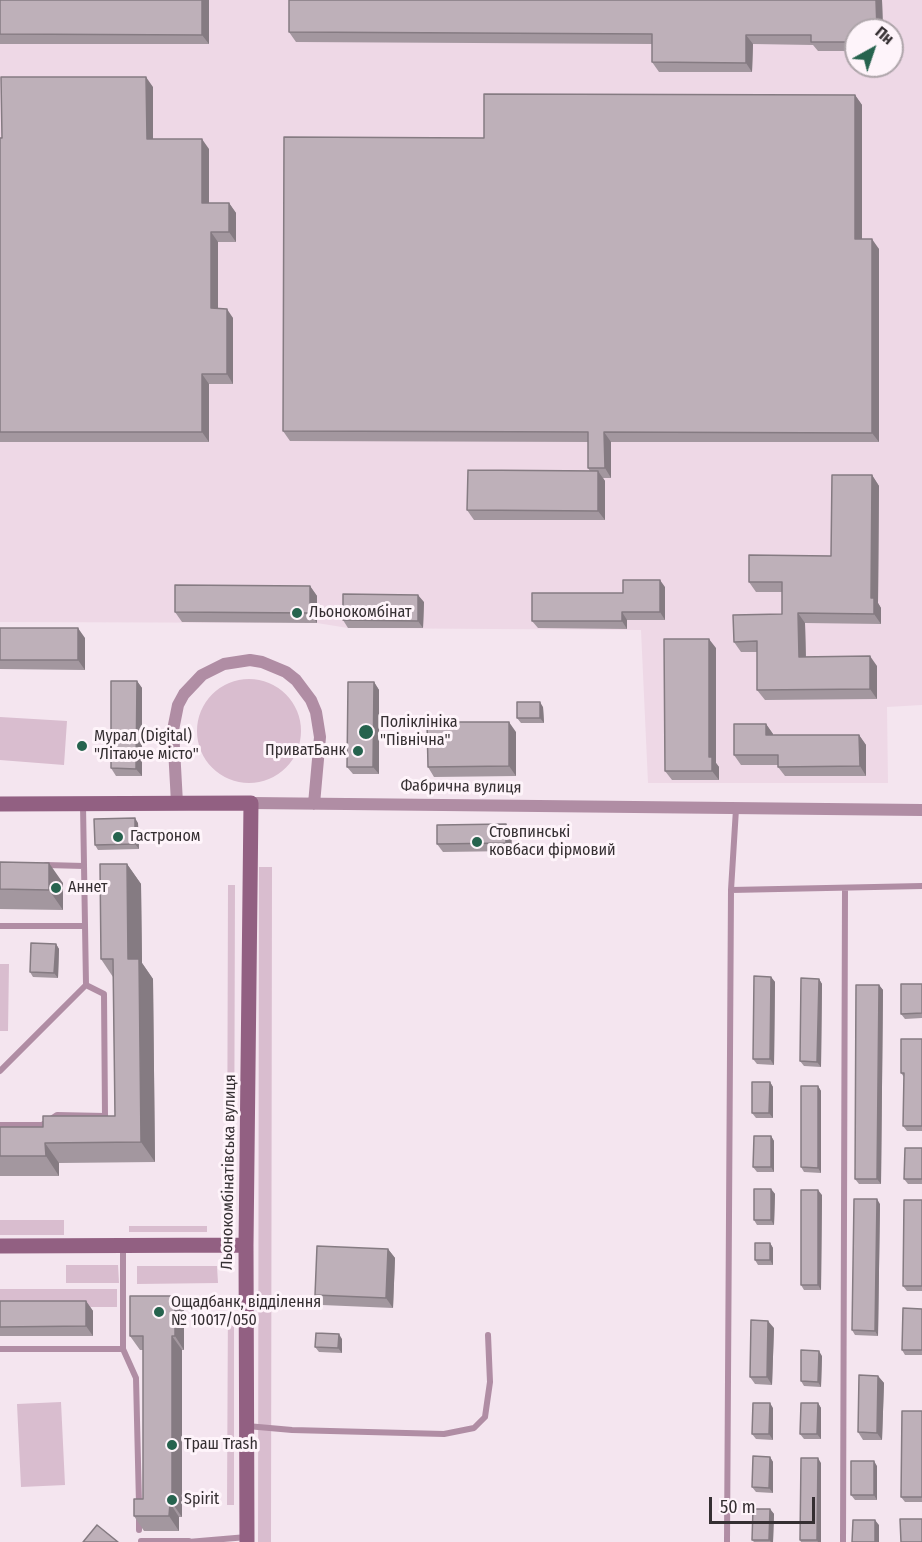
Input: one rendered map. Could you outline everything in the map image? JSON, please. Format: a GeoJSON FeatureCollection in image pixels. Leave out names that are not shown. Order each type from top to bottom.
{"type":"FeatureCollection","features":[{"type":"Feature","properties":{"kind":"street"},"geometry":{"type":"LineString","coordinates":[[177,803],[173,730],[178,705],[192,684],[212,668],[224,663],[250,660],[268,664],[286,672],[296,680],[311,700],[316,712],[320,737],[314,804]]}},
{"type":"Feature","properties":{"kind":"street","name":"Фабрична вулиця"},"geometry":{"type":"LineString","coordinates":[[0,804],[251,803],[922,810]]}},
{"type":"Feature","properties":{"kind":"street","name":"Льонокомбінатівська вулиця"},"geometry":{"type":"LineString","coordinates":[[247,1539],[246,1245],[251,803]]}},
{"type":"Feature","properties":{"kind":"street"},"geometry":{"type":"LineString","coordinates":[[0,1246],[246,1245]]}},
{"type":"Feature","properties":{"kind":"lane"},"geometry":{"type":"LineString","coordinates":[[0,1071],[86,985],[83,804]]}},
{"type":"Feature","properties":{"kind":"lane"},"geometry":{"type":"LineString","coordinates":[[727,1542],[731,890],[736,808]]}},
{"type":"Feature","properties":{"kind":"lane"},"geometry":{"type":"LineString","coordinates":[[42,865],[84,866]]}},
{"type":"Feature","properties":{"kind":"lane"},"geometry":{"type":"LineString","coordinates":[[731,890],[922,886]]}},
{"type":"Feature","properties":{"kind":"lane"},"geometry":{"type":"LineString","coordinates":[[843,1542],[845,889]]}},
{"type":"Feature","properties":{"kind":"lane"},"geometry":{"type":"LineString","coordinates":[[0,926],[85,926]]}},
{"type":"Feature","properties":{"kind":"lane"},"geometry":{"type":"LineString","coordinates":[[0,1125],[42,1125],[57,1115],[105,1116],[104,994],[86,985]]}},
{"type":"Feature","properties":{"kind":"lane"},"geometry":{"type":"LineString","coordinates":[[123,1245],[123,1349],[136,1378],[139,1530]]}},
{"type":"Feature","properties":{"kind":"lane"},"geometry":{"type":"LineString","coordinates":[[246,1426],[292,1430],[444,1434],[474,1428],[485,1417],[490,1382],[488,1335]]}},
{"type":"Feature","properties":{"kind":"lane"},"geometry":{"type":"LineString","coordinates":[[0,1349],[123,1349]]}},
{"type":"Feature","properties":{"kind":"lane"},"geometry":{"type":"LineString","coordinates":[[141,1541],[247,1539]]}},
{"type":"Feature","properties":{"kind":"shaded area"},"geometry":{"type":"Polygon","coordinates":[[[0,0],[922,0],[922,705],[887,707],[888,783],[648,783],[641,630],[348,628],[317,623],[0,622],[0,0]]]}},
{"type":"Feature","properties":{"kind":"shaded area"},"geometry":{"type":"Polygon","coordinates":[[[249,679],[269,683],[286,694],[297,711],[301,731],[297,751],[286,768],[269,779],[249,783],[229,779],[212,768],[201,751],[197,731],[201,711],[212,694],[229,683],[249,679]]]}},
{"type":"Feature","properties":{"kind":"shaded area"},"geometry":{"type":"Polygon","coordinates":[[[0,717],[67,721],[64,765],[0,760],[0,717]]]}},
{"type":"Feature","properties":{"kind":"shaded area"},"geometry":{"type":"Polygon","coordinates":[[[259,867],[272,867],[271,1542],[258,1542],[259,867]]]}},
{"type":"Feature","properties":{"kind":"shaded area"},"geometry":{"type":"Polygon","coordinates":[[[228,885],[235,885],[234,1210],[227,1210],[228,885]]]}},
{"type":"Feature","properties":{"kind":"shaded area"},"geometry":{"type":"Polygon","coordinates":[[[0,964],[9,964],[8,1031],[0,1031],[0,964]]]}},
{"type":"Feature","properties":{"kind":"shaded area"},"geometry":{"type":"Polygon","coordinates":[[[0,1220],[64,1220],[64,1235],[0,1235],[0,1220]]]}},
{"type":"Feature","properties":{"kind":"shaded area"},"geometry":{"type":"Polygon","coordinates":[[[129,1226],[207,1226],[207,1232],[129,1232],[129,1226]]]}},
{"type":"Feature","properties":{"kind":"shaded area"},"geometry":{"type":"Polygon","coordinates":[[[66,1265],[118,1265],[119,1283],[66,1283],[66,1265]]]}},
{"type":"Feature","properties":{"kind":"shaded area"},"geometry":{"type":"Polygon","coordinates":[[[137,1266],[217,1266],[218,1283],[137,1284],[137,1266]]]}},
{"type":"Feature","properties":{"kind":"shaded area"},"geometry":{"type":"Polygon","coordinates":[[[0,1289],[117,1289],[117,1307],[0,1307],[0,1289]]]}},
{"type":"Feature","properties":{"kind":"shaded area"},"geometry":{"type":"Polygon","coordinates":[[[228,1298],[234,1298],[234,1505],[227,1505],[228,1298]]]}},
{"type":"Feature","properties":{"kind":"shaded area"},"geometry":{"type":"Polygon","coordinates":[[[61,1402],[65,1485],[21,1487],[17,1404],[61,1402]]]}},
{"type":"Feature","properties":{"kind":"building"},"geometry":{"type":"Polygon","coordinates":[[[0,0],[202,0],[202,35],[0,34],[0,0]]]}},
{"type":"Feature","properties":{"kind":"building"},"geometry":{"type":"Polygon","coordinates":[[[289,0],[876,0],[877,18],[844,18],[844,42],[811,42],[811,35],[746,35],[746,63],[652,62],[652,34],[289,32],[289,0]]]}},
{"type":"Feature","properties":{"kind":"building"},"geometry":{"type":"Polygon","coordinates":[[[1,77],[146,77],[147,139],[202,139],[202,203],[229,203],[229,232],[211,232],[211,308],[227,309],[227,374],[202,374],[202,432],[0,432],[1,77]]]}},
{"type":"Feature","properties":{"kind":"building"},"geometry":{"type":"Polygon","coordinates":[[[484,94],[855,95],[855,239],[872,239],[872,433],[604,432],[605,468],[588,468],[588,432],[283,431],[284,137],[484,138],[484,94]]]}},
{"type":"Feature","properties":{"kind":"building"},"geometry":{"type":"Polygon","coordinates":[[[468,470],[598,471],[598,511],[467,510],[468,470]]]}},
{"type":"Feature","properties":{"kind":"building"},"geometry":{"type":"Polygon","coordinates":[[[832,475],[872,475],[871,598],[874,598],[874,614],[798,613],[799,657],[870,656],[870,689],[757,690],[757,641],[734,642],[733,615],[782,614],[782,582],[749,582],[749,555],[831,556],[832,475]]]}},
{"type":"Feature","properties":{"kind":"building"},"geometry":{"type":"Polygon","coordinates":[[[623,580],[660,580],[660,612],[622,612],[622,621],[532,621],[532,593],[623,593],[623,580]]]}},
{"type":"Feature","properties":{"kind":"building"},"geometry":{"type":"Polygon","coordinates":[[[175,585],[310,586],[310,613],[175,612],[175,585]]]}},
{"type":"Feature","properties":{"kind":"building"},"geometry":{"type":"Polygon","coordinates":[[[343,594],[418,595],[418,621],[343,620],[343,594]]]}},
{"type":"Feature","properties":{"kind":"building"},"geometry":{"type":"Polygon","coordinates":[[[0,628],[78,628],[78,660],[0,660],[0,628]]]}},
{"type":"Feature","properties":{"kind":"building"},"geometry":{"type":"Polygon","coordinates":[[[664,639],[709,639],[709,757],[712,757],[712,771],[665,771],[664,639]]]}},
{"type":"Feature","properties":{"kind":"building"},"geometry":{"type":"Polygon","coordinates":[[[111,681],[137,681],[136,769],[111,768],[111,681]]]}},
{"type":"Feature","properties":{"kind":"building","name":"Поліклініка \"Північна\""},"geometry":{"type":"Polygon","coordinates":[[[348,682],[374,682],[373,767],[347,767],[348,682]]]}},
{"type":"Feature","properties":{"kind":"building"},"geometry":{"type":"Polygon","coordinates":[[[517,702],[540,702],[540,718],[517,718],[517,702]]]}},
{"type":"Feature","properties":{"kind":"building"},"geometry":{"type":"Polygon","coordinates":[[[427,722],[509,722],[509,766],[428,767],[427,722]]]}},
{"type":"Feature","properties":{"kind":"building"},"geometry":{"type":"Polygon","coordinates":[[[734,724],[766,724],[766,735],[859,735],[860,766],[778,767],[778,755],[734,755],[734,724]]]}},
{"type":"Feature","properties":{"kind":"building","name":"Гастроном"},"geometry":{"type":"Polygon","coordinates":[[[135,818],[135,844],[95,845],[94,819],[135,818]]]}},
{"type":"Feature","properties":{"kind":"building"},"geometry":{"type":"Polygon","coordinates":[[[506,824],[506,843],[437,844],[437,825],[506,824]]]}},
{"type":"Feature","properties":{"kind":"building"},"geometry":{"type":"Polygon","coordinates":[[[0,862],[49,863],[49,890],[0,889],[0,862]]]}},
{"type":"Feature","properties":{"kind":"building"},"geometry":{"type":"Polygon","coordinates":[[[100,864],[127,864],[128,959],[139,959],[141,1142],[45,1143],[46,1156],[0,1156],[0,1127],[43,1127],[43,1116],[115,1116],[113,959],[101,959],[100,864]]]}},
{"type":"Feature","properties":{"kind":"building"},"geometry":{"type":"Polygon","coordinates":[[[31,943],[56,944],[54,973],[30,972],[31,943]]]}},
{"type":"Feature","properties":{"kind":"building"},"geometry":{"type":"Polygon","coordinates":[[[754,976],[771,977],[770,1059],[753,1059],[754,976]]]}},
{"type":"Feature","properties":{"kind":"building"},"geometry":{"type":"Polygon","coordinates":[[[801,978],[819,979],[817,1062],[800,1061],[801,978]]]}},
{"type":"Feature","properties":{"kind":"building"},"geometry":{"type":"Polygon","coordinates":[[[901,984],[922,984],[922,1013],[901,1014],[901,984]]]}},
{"type":"Feature","properties":{"kind":"building"},"geometry":{"type":"Polygon","coordinates":[[[856,985],[879,985],[877,1179],[855,1179],[856,985]]]}},
{"type":"Feature","properties":{"kind":"building"},"geometry":{"type":"Polygon","coordinates":[[[901,1039],[922,1039],[922,1126],[903,1126],[904,1073],[901,1073],[901,1039]]]}},
{"type":"Feature","properties":{"kind":"building"},"geometry":{"type":"Polygon","coordinates":[[[752,1082],[770,1082],[769,1113],[752,1113],[752,1082]]]}},
{"type":"Feature","properties":{"kind":"building"},"geometry":{"type":"Polygon","coordinates":[[[801,1086],[818,1086],[818,1168],[801,1167],[801,1086]]]}},
{"type":"Feature","properties":{"kind":"building"},"geometry":{"type":"Polygon","coordinates":[[[754,1136],[771,1136],[771,1167],[753,1167],[754,1136]]]}},
{"type":"Feature","properties":{"kind":"building"},"geometry":{"type":"Polygon","coordinates":[[[905,1148],[922,1148],[922,1179],[904,1179],[905,1148]]]}},
{"type":"Feature","properties":{"kind":"building"},"geometry":{"type":"Polygon","coordinates":[[[754,1189],[771,1189],[771,1220],[754,1220],[754,1189]]]}},
{"type":"Feature","properties":{"kind":"building"},"geometry":{"type":"Polygon","coordinates":[[[801,1190],[818,1190],[818,1285],[801,1285],[801,1190]]]}},
{"type":"Feature","properties":{"kind":"building"},"geometry":{"type":"Polygon","coordinates":[[[854,1199],[877,1199],[875,1331],[852,1330],[854,1199]]]}},
{"type":"Feature","properties":{"kind":"building"},"geometry":{"type":"Polygon","coordinates":[[[904,1200],[922,1200],[922,1286],[903,1286],[904,1200]]]}},
{"type":"Feature","properties":{"kind":"building"},"geometry":{"type":"Polygon","coordinates":[[[755,1243],[770,1243],[770,1260],[755,1260],[755,1243]]]}},
{"type":"Feature","properties":{"kind":"building"},"geometry":{"type":"Polygon","coordinates":[[[317,1246],[388,1249],[386,1298],[315,1295],[317,1246]]]}},
{"type":"Feature","properties":{"kind":"building"},"geometry":{"type":"Polygon","coordinates":[[[130,1296],[175,1296],[175,1336],[172,1336],[172,1503],[170,1503],[169,1516],[134,1516],[134,1499],[143,1499],[143,1336],[130,1336],[130,1296]]]}},
{"type":"Feature","properties":{"kind":"building"},"geometry":{"type":"Polygon","coordinates":[[[0,1301],[86,1301],[86,1326],[0,1327],[0,1301]]]}},
{"type":"Feature","properties":{"kind":"building"},"geometry":{"type":"Polygon","coordinates":[[[903,1308],[922,1309],[922,1350],[902,1350],[903,1308]]]}},
{"type":"Feature","properties":{"kind":"building"},"geometry":{"type":"Polygon","coordinates":[[[751,1320],[768,1321],[767,1377],[750,1377],[751,1320]]]}},
{"type":"Feature","properties":{"kind":"building"},"geometry":{"type":"Polygon","coordinates":[[[316,1333],[339,1334],[338,1348],[315,1347],[316,1333]]]}},
{"type":"Feature","properties":{"kind":"building"},"geometry":{"type":"Polygon","coordinates":[[[801,1350],[819,1351],[818,1382],[801,1381],[801,1350]]]}},
{"type":"Feature","properties":{"kind":"building"},"geometry":{"type":"Polygon","coordinates":[[[859,1375],[878,1376],[877,1433],[858,1432],[859,1375]]]}},
{"type":"Feature","properties":{"kind":"building"},"geometry":{"type":"Polygon","coordinates":[[[753,1403],[770,1403],[769,1434],[752,1434],[753,1403]]]}},
{"type":"Feature","properties":{"kind":"building"},"geometry":{"type":"Polygon","coordinates":[[[801,1403],[818,1403],[817,1434],[800,1434],[801,1403]]]}},
{"type":"Feature","properties":{"kind":"building"},"geometry":{"type":"Polygon","coordinates":[[[902,1411],[922,1411],[922,1497],[901,1497],[902,1411]]]}},
{"type":"Feature","properties":{"kind":"building"},"geometry":{"type":"Polygon","coordinates":[[[753,1456],[770,1457],[769,1488],[752,1487],[753,1456]]]}},
{"type":"Feature","properties":{"kind":"building"},"geometry":{"type":"Polygon","coordinates":[[[801,1458],[818,1458],[817,1540],[800,1540],[801,1458]]]}},
{"type":"Feature","properties":{"kind":"building"},"geometry":{"type":"Polygon","coordinates":[[[851,1461],[874,1461],[874,1495],[851,1495],[851,1461]]]}},
{"type":"Feature","properties":{"kind":"building"},"geometry":{"type":"Polygon","coordinates":[[[753,1509],[770,1509],[769,1540],[752,1540],[753,1509]]]}},
{"type":"Feature","properties":{"kind":"building"},"geometry":{"type":"Polygon","coordinates":[[[900,1519],[922,1519],[922,1542],[901,1542],[900,1519]]]}},
{"type":"Feature","properties":{"kind":"building"},"geometry":{"type":"Polygon","coordinates":[[[853,1520],[875,1520],[875,1542],[852,1542],[853,1520]]]}},
{"type":"Feature","properties":{"kind":"building"},"geometry":{"type":"Polygon","coordinates":[[[97,1525],[118,1542],[83,1542],[97,1525]]]}},
{"type":"Feature","properties":{"kind":"place","name":"Льонокомбінат"},"geometry":{"type":"Point","coordinates":[297,613]}},
{"type":"Feature","properties":{"kind":"place","name":"Поліклініка \"Північна\""},"geometry":{"type":"Point","coordinates":[366,732]}},
{"type":"Feature","properties":{"kind":"place","name":"Мурал (Digital) \"Літаюче місто\""},"geometry":{"type":"Point","coordinates":[82,746]}},
{"type":"Feature","properties":{"kind":"place","name":"ПриватБанк"},"geometry":{"type":"Point","coordinates":[358,751]}},
{"type":"Feature","properties":{"kind":"place","name":"Гастроном"},"geometry":{"type":"Point","coordinates":[118,837]}},
{"type":"Feature","properties":{"kind":"place","name":"Стовпинські ковбаси фірмовий"},"geometry":{"type":"Point","coordinates":[477,842]}},
{"type":"Feature","properties":{"kind":"place","name":"Аннет"},"geometry":{"type":"Point","coordinates":[56,888]}},
{"type":"Feature","properties":{"kind":"place","name":"Ощадбанк, відділення № 10017/050"},"geometry":{"type":"Point","coordinates":[159,1312]}},
{"type":"Feature","properties":{"kind":"place","name":"Траш Trash"},"geometry":{"type":"Point","coordinates":[172,1445]}},
{"type":"Feature","properties":{"kind":"place","name":"Spirit"},"geometry":{"type":"Point","coordinates":[172,1500]}}]}
